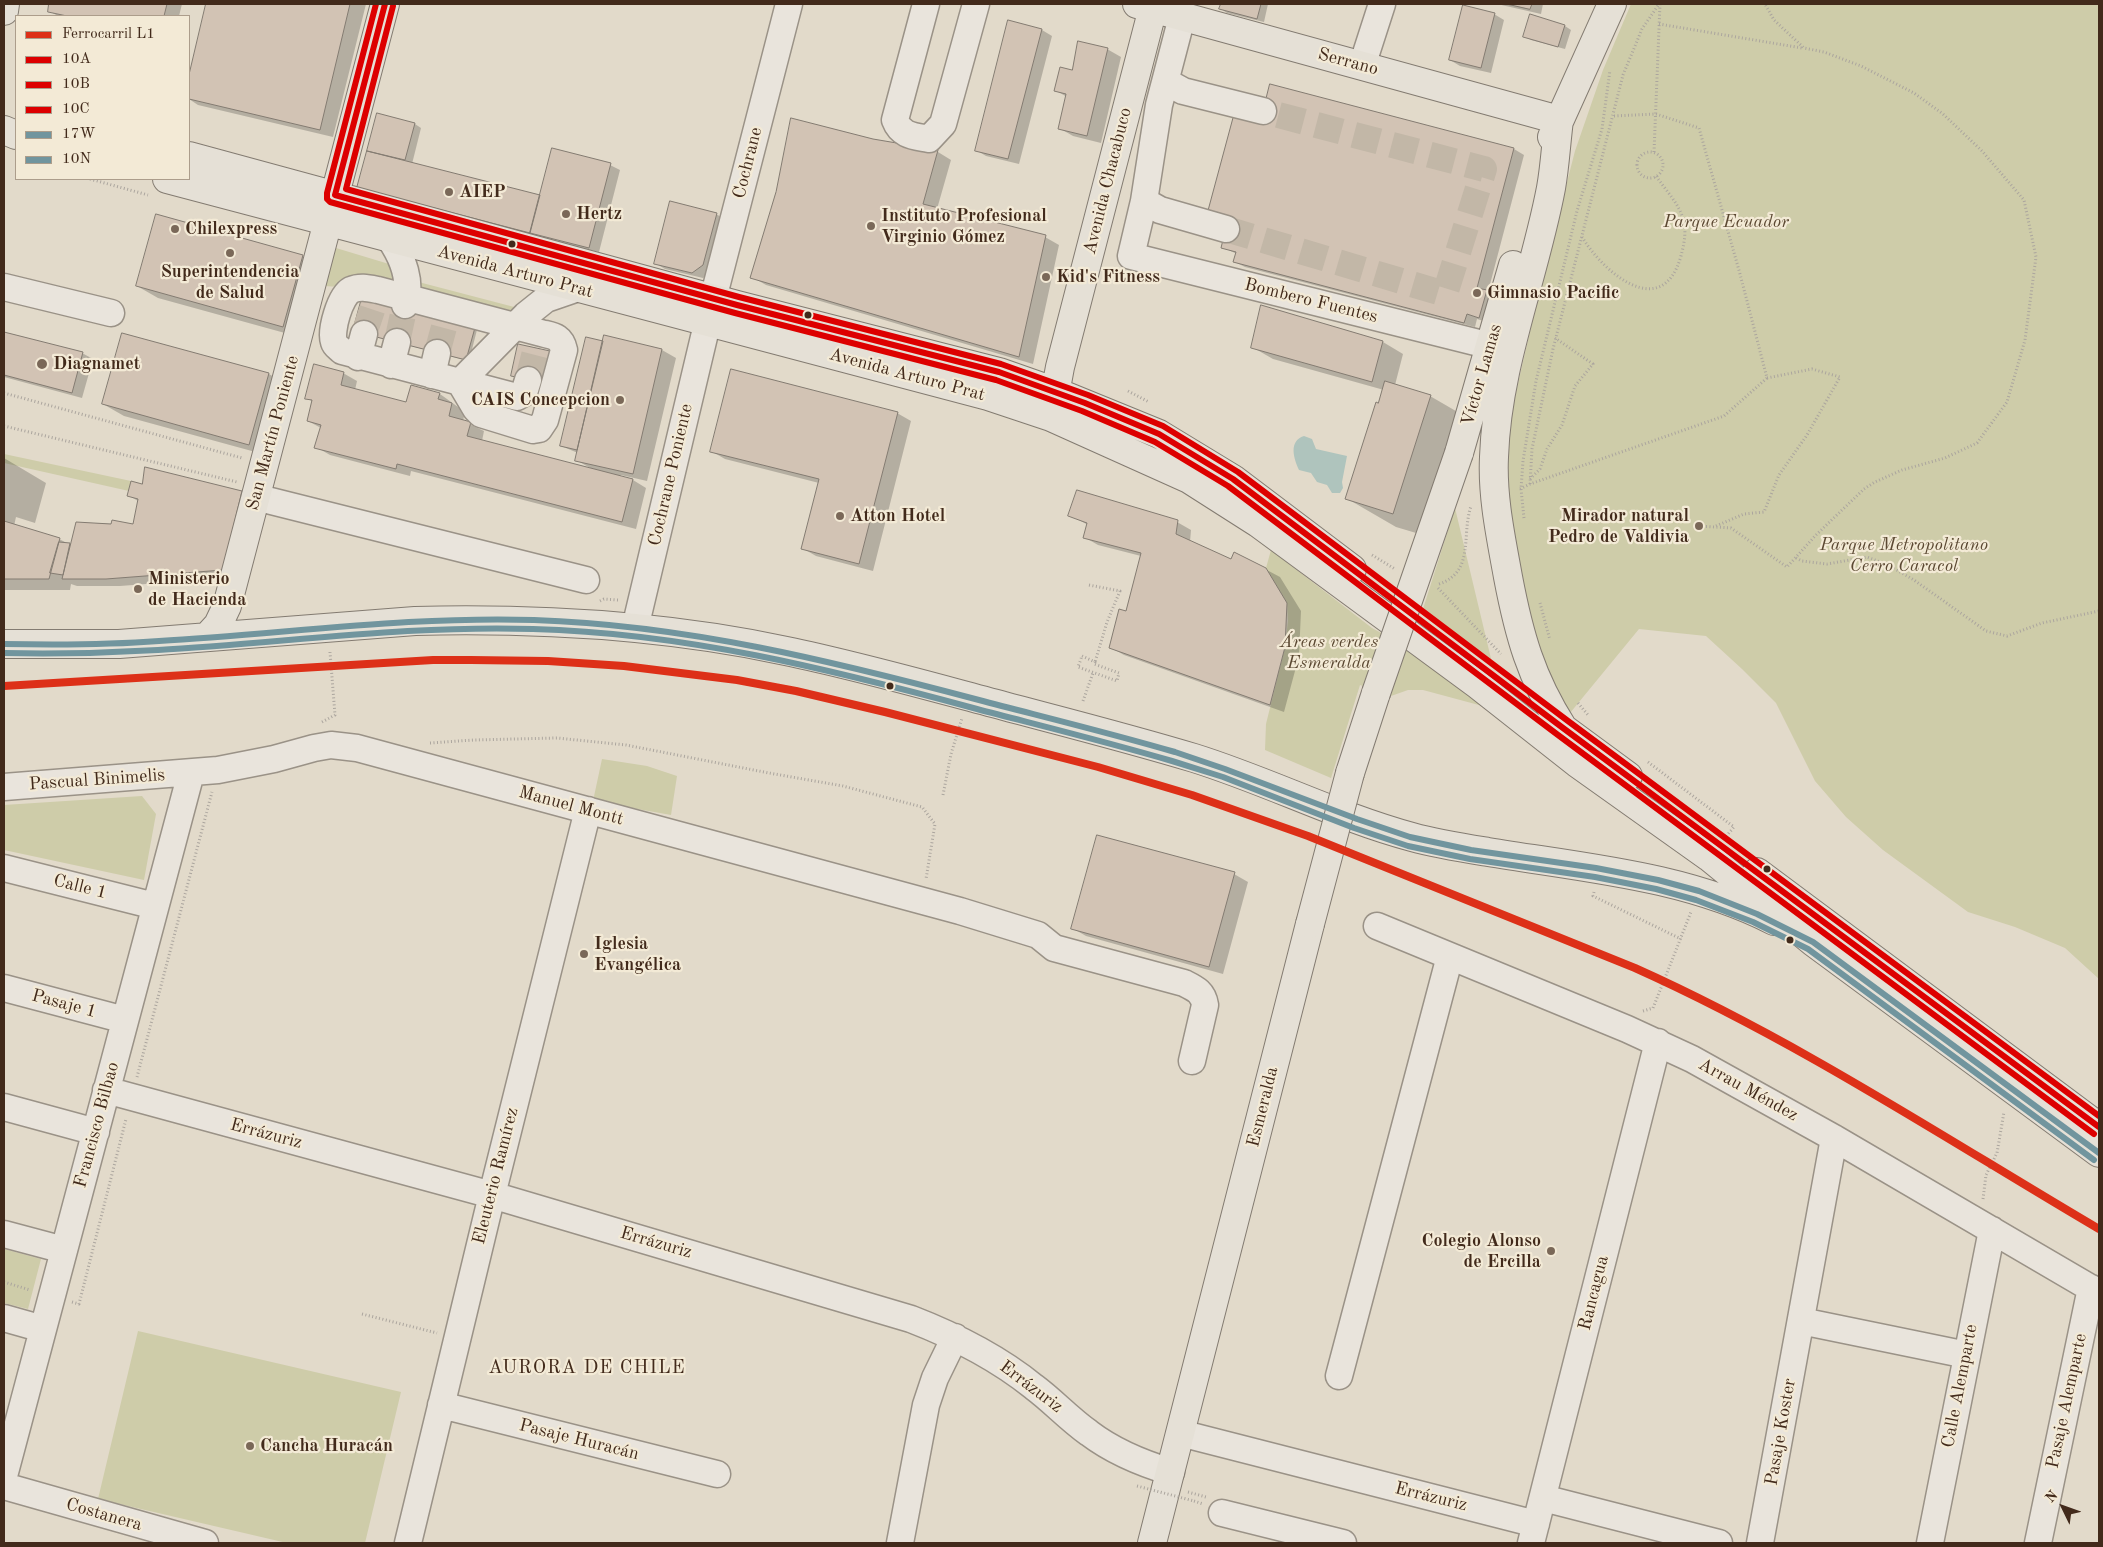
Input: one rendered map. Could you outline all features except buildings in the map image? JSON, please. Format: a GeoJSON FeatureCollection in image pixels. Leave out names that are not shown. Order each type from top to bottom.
{"type":"FeatureCollection","features":[{"type":"Feature","properties":{"kind":"main road"},"geometry":{"type":"LineString","coordinates":[[4,10],[5,4]]}},
{"type":"Feature","properties":{"kind":"main road","name":"San Martín Poniente"},"geometry":{"type":"LineString","coordinates":[[207,637],[218,625],[227,606],[385,4]]}},
{"type":"Feature","properties":{"kind":"main road","name":"Víctor Lamas"},"geometry":{"type":"LineString","coordinates":[[1376,693],[1459,453],[1491,346],[1538,172],[1559,120],[1612,4]]}},
{"type":"Feature","properties":{"kind":"main road","name":"Serrano"},"geometry":{"type":"LineString","coordinates":[[1148,5],[1184,10],[1362,66],[1559,120]]}},
{"type":"Feature","properties":{"kind":"main road","name":"Avenida Chacabuco"},"geometry":{"type":"LineString","coordinates":[[1053,404],[1060,367],[1148,5]]}},
{"type":"Feature","properties":{"kind":"main road"},"geometry":{"type":"LineString","coordinates":[[1559,120],[1551,189],[1504,382],[1495,439],[1494,467],[1495,494],[1504,553],[1523,646],[1563,740],[1740,881],[1813,942],[2099,1153]]}},
{"type":"Feature","properties":{"kind":"main road","name":"Avenida Arturo Prat"},"geometry":{"type":"LineString","coordinates":[[190,156],[335,195],[710,311]]}},
{"type":"Feature","properties":{"kind":"main road","name":"Avenida Arturo Prat"},"geometry":{"type":"LineString","coordinates":[[171,180],[578,288],[710,311],[999,372],[1053,404],[1159,434],[1233,479],[1563,740],[1727,836],[2099,1127]]}},
{"type":"Feature","properties":{"kind":"main road"},"geometry":{"type":"LineString","coordinates":[[4,644],[119,644],[415,622],[520,621],[595,624],[733,641],[785,651],[1103,732],[1205,762],[1358,820],[1418,839],[1546,862],[1634,875],[1699,892],[1770,918],[1813,942]]}},
{"type":"Feature","properties":{"kind":"main road","name":"Esmeralda"},"geometry":{"type":"LineString","coordinates":[[1155,1537],[1310,924],[1350,773],[1376,693]]}},
{"type":"Feature","properties":{"kind":"street","name":"Cochrane"},"geometry":{"type":"LineString","coordinates":[[710,311],[789,4]]}},
{"type":"Feature","properties":{"kind":"street"},"geometry":{"type":"LineString","coordinates":[[926,4],[895,120],[898,128],[903,133],[929,139],[943,124],[976,4]]}},
{"type":"Feature","properties":{"kind":"street"},"geometry":{"type":"LineString","coordinates":[[1362,66],[1382,4]]}},
{"type":"Feature","properties":{"kind":"street","name":"Avenida Chacabuco"},"geometry":{"type":"LineString","coordinates":[[1131,256],[1144,201],[1159,105],[1184,10]]}},
{"type":"Feature","properties":{"kind":"street"},"geometry":{"type":"LineString","coordinates":[[1166,79],[1172,85],[1184,91],[1263,111]]}},
{"type":"Feature","properties":{"kind":"street"},"geometry":{"type":"LineString","coordinates":[[1144,201],[1160,210],[1226,228]]}},
{"type":"Feature","properties":{"kind":"street"},"geometry":{"type":"LineString","coordinates":[[390,238],[404,261],[407,301]]}},
{"type":"Feature","properties":{"kind":"street","name":"Bombero Fuentes"},"geometry":{"type":"LineString","coordinates":[[1131,256],[1491,346]]}},
{"type":"Feature","properties":{"kind":"street"},"geometry":{"type":"LineString","coordinates":[[311,284],[325,312],[336,324]]}},
{"type":"Feature","properties":{"kind":"street"},"geometry":{"type":"LineString","coordinates":[[4,287],[111,312]]}},
{"type":"Feature","properties":{"kind":"street"},"geometry":{"type":"LineString","coordinates":[[460,382],[481,414],[533,430],[539,429],[545,420],[564,350],[561,340],[539,340],[515,326],[377,294],[363,287],[346,294],[339,306],[333,337],[334,343],[342,351],[361,345],[435,364],[460,382],[517,397],[524,393],[528,380]]}},
{"type":"Feature","properties":{"kind":"street"},"geometry":{"type":"LineString","coordinates":[[460,382],[515,326],[546,299],[578,288]]}},
{"type":"Feature","properties":{"kind":"street","name":"Cochrane Poniente"},"geometry":{"type":"LineString","coordinates":[[635,628],[710,311]]}},
{"type":"Feature","properties":{"kind":"street"},"geometry":{"type":"LineString","coordinates":[[293,356],[301,346],[320,332],[336,324]]}},
{"type":"Feature","properties":{"kind":"street"},"geometry":{"type":"LineString","coordinates":[[259,483],[586,580]]}},
{"type":"Feature","properties":{"kind":"street","name":"Manuel Montt"},"geometry":{"type":"LineString","coordinates":[[191,773],[246,764],[314,748],[341,746],[367,751],[938,905],[1038,935],[1054,948],[1196,989],[1204,996],[1205,1005],[1192,1060]]}},
{"type":"Feature","properties":{"kind":"street","name":"Pascual Binimelis"},"geometry":{"type":"LineString","coordinates":[[4,787],[191,773]]}},
{"type":"Feature","properties":{"kind":"street","name":"Francisco Bilbao"},"geometry":{"type":"LineString","coordinates":[[4,1476],[7,1451],[43,1329],[191,773]]}},
{"type":"Feature","properties":{"kind":"street","name":"Eleuterio Ramírez"},"geometry":{"type":"LineString","coordinates":[[408,1543],[588,810]]}},
{"type":"Feature","properties":{"kind":"street","name":"Calle 1"},"geometry":{"type":"LineString","coordinates":[[4,868],[155,906]]}},
{"type":"Feature","properties":{"kind":"street","name":"Arrau Méndez"},"geometry":{"type":"LineString","coordinates":[[1377,926],[1658,1042],[1834,1138],[2095,1290]]}},
{"type":"Feature","properties":{"kind":"street"},"geometry":{"type":"LineString","coordinates":[[1339,1376],[1450,956]]}},
{"type":"Feature","properties":{"kind":"street","name":"Pasaje 1"},"geometry":{"type":"LineString","coordinates":[[4,988],[125,1020]]}},
{"type":"Feature","properties":{"kind":"street","name":"Rancagua"},"geometry":{"type":"LineString","coordinates":[[1534,1534],[1658,1042]]}},
{"type":"Feature","properties":{"kind":"street","name":"Errázuriz"},"geometry":{"type":"LineString","coordinates":[[106,1090],[492,1195],[911,1319],[955,1337],[1009,1369],[1106,1446],[1146,1465],[1171,1472]]}},
{"type":"Feature","properties":{"kind":"street"},"geometry":{"type":"LineString","coordinates":[[4,1107],[96,1132]]}},
{"type":"Feature","properties":{"kind":"street","name":"Pasaje Koster"},"geometry":{"type":"LineString","coordinates":[[1760,1543],[1834,1138]]}},
{"type":"Feature","properties":{"kind":"street","name":"Calle Alemparte"},"geometry":{"type":"LineString","coordinates":[[1930,1543],[1992,1230]]}},
{"type":"Feature","properties":{"kind":"street"},"geometry":{"type":"LineString","coordinates":[[4,1234],[64,1250]]}},
{"type":"Feature","properties":{"kind":"street","name":"Pasaje Alemparte"},"geometry":{"type":"LineString","coordinates":[[2038,1543],[2095,1290]]}},
{"type":"Feature","properties":{"kind":"street"},"geometry":{"type":"LineString","coordinates":[[4,1318],[43,1329]]}},
{"type":"Feature","properties":{"kind":"street"},"geometry":{"type":"LineString","coordinates":[[1801,1321],[1966,1355]]}},
{"type":"Feature","properties":{"kind":"street"},"geometry":{"type":"LineString","coordinates":[[900,1543],[926,1405],[935,1378],[955,1337]]}},
{"type":"Feature","properties":{"kind":"street","name":"Pasaje Huracán"},"geometry":{"type":"LineString","coordinates":[[441,1405],[717,1474]]}},
{"type":"Feature","properties":{"kind":"street","name":"Errázuriz"},"geometry":{"type":"LineString","coordinates":[[1180,1433],[1534,1534]]}},
{"type":"Feature","properties":{"kind":"street","name":"Costanera"},"geometry":{"type":"LineString","coordinates":[[4,1486],[205,1543]]}},
{"type":"Feature","properties":{"kind":"street"},"geometry":{"type":"LineString","coordinates":[[1543,1498],[1719,1543]]}},
{"type":"Feature","properties":{"kind":"street"},"geometry":{"type":"LineString","coordinates":[[1222,1513],[1326,1541]]}},
{"type":"Feature","properties":{"kind":"path"},"geometry":{"type":"LineString","coordinates":[[1654,152],[1660,4]]}},
{"type":"Feature","properties":{"kind":"path"},"geometry":{"type":"LineString","coordinates":[[1530,482],[1532,448],[1555,338],[1626,68],[1642,29],[1660,4]]}},
{"type":"Feature","properties":{"kind":"path"},"geometry":{"type":"LineString","coordinates":[[1765,4],[1774,20],[1804,48]]}},
{"type":"Feature","properties":{"kind":"path"},"geometry":{"type":"LineString","coordinates":[[1659,24],[1824,52],[1861,66],[1914,93],[1943,114],[1982,151],[2024,200],[2036,257],[2025,340],[2007,402],[1977,443],[1945,458],[1902,470],[1875,482],[1858,495],[1788,566],[1732,528],[1699,526]]}},
{"type":"Feature","properties":{"kind":"path"},"geometry":{"type":"LineString","coordinates":[[1524,520],[1521,489],[1523,461],[1538,372],[1577,211],[1602,129],[1612,64]]}},
{"type":"Feature","properties":{"kind":"path"},"geometry":{"type":"LineString","coordinates":[[1613,116],[1656,114],[1699,128],[1767,378]]}},
{"type":"Feature","properties":{"kind":"path"},"geometry":{"type":"LineString","coordinates":[[1654,152],[1660,156],[1663,164],[1661,172],[1656,176],[1650,178],[1643,176],[1637,165],[1643,154],[1654,152]]}},
{"type":"Feature","properties":{"kind":"path"},"geometry":{"type":"LineString","coordinates":[[1582,236],[1603,264],[1629,283],[1648,290],[1658,288],[1667,282],[1679,262],[1685,238],[1685,226],[1682,216],[1656,176]]}},
{"type":"Feature","properties":{"kind":"path"},"geometry":{"type":"LineString","coordinates":[[1521,489],[1540,470],[1547,448],[1562,425],[1575,386],[1593,364],[1555,338]]}},
{"type":"Feature","properties":{"kind":"path"},"geometry":{"type":"LineString","coordinates":[[1530,482],[1724,416],[1767,378],[1812,369],[1840,377],[1807,435],[1779,475],[1764,512],[1744,514],[1715,527]]}},
{"type":"Feature","properties":{"kind":"path"},"geometry":{"type":"LineString","coordinates":[[4,393],[259,483]]}},
{"type":"Feature","properties":{"kind":"path"},"geometry":{"type":"LineString","coordinates":[[4,426],[259,483]]}},
{"type":"Feature","properties":{"kind":"path"},"geometry":{"type":"LineString","coordinates":[[1796,558],[1802,561],[1827,564],[1867,557],[1888,565],[1914,580],[1986,631],[2007,636],[2042,623],[2099,612]]}},
{"type":"Feature","properties":{"kind":"path"},"geometry":{"type":"LineString","coordinates":[[1089,585],[1120,591],[1107,622],[1095,662]]}},
{"type":"Feature","properties":{"kind":"path"},"geometry":{"type":"LineString","coordinates":[[1435,586],[1469,618],[1506,660]]}},
{"type":"Feature","properties":{"kind":"path"},"geometry":{"type":"LineString","coordinates":[[1538,596],[1550,642]]}},
{"type":"Feature","properties":{"kind":"path"},"geometry":{"type":"LineString","coordinates":[[595,624],[600,600],[623,599]]}},
{"type":"Feature","properties":{"kind":"path"},"geometry":{"type":"LineString","coordinates":[[314,726],[334,715],[330,652]]}},
{"type":"Feature","properties":{"kind":"path"},"geometry":{"type":"LineString","coordinates":[[1082,656],[1095,662],[1094,664],[1120,673],[1117,681],[1078,667],[1082,656]]}},
{"type":"Feature","properties":{"kind":"path"},"geometry":{"type":"LineString","coordinates":[[1083,701],[1093,673]]}},
{"type":"Feature","properties":{"kind":"path"},"geometry":{"type":"LineString","coordinates":[[1575,699],[1594,721]]}},
{"type":"Feature","properties":{"kind":"path"},"geometry":{"type":"LineString","coordinates":[[943,795],[951,754],[963,712]]}},
{"type":"Feature","properties":{"kind":"path"},"geometry":{"type":"LineString","coordinates":[[425,743],[557,738],[626,745],[843,786],[922,807],[935,824],[926,876],[938,905]]}},
{"type":"Feature","properties":{"kind":"path"},"geometry":{"type":"LineString","coordinates":[[1640,756],[1727,836]]}},
{"type":"Feature","properties":{"kind":"path"},"geometry":{"type":"LineString","coordinates":[[1594,886],[1593,896],[1682,939]]}},
{"type":"Feature","properties":{"kind":"path"},"geometry":{"type":"LineString","coordinates":[[1636,1013],[1653,1008],[1692,910]]}},
{"type":"Feature","properties":{"kind":"path"},"geometry":{"type":"LineString","coordinates":[[1983,1206],[1986,1175],[1997,1152],[2003,1114]]}},
{"type":"Feature","properties":{"kind":"path"},"geometry":{"type":"LineString","coordinates":[[362,1314],[457,1338]]}},
{"type":"Feature","properties":{"kind":"path"},"geometry":{"type":"LineString","coordinates":[[1136,1486],[1194,1501]]}},
{"type":"Feature","properties":{"kind":"green space","name":"Parque Metropolitano Cerro Caracol"},"geometry":{"type":"Polygon","coordinates":[[[1631,4],[2099,4],[2099,979],[2065,948],[2015,927],[1968,912],[1883,850],[1846,817],[1815,781],[1776,703],[1706,636],[1639,629],[1570,713],[1546,675],[1531,641],[1504,507],[1510,418],[1543,275],[1575,151],[1603,70],[1631,4]]]}},
{"type":"Feature","properties":{"kind":"green space"},"geometry":{"type":"Polygon","coordinates":[[[336,248],[389,264],[394,284],[348,276],[339,287],[325,286],[336,248]]]}},
{"type":"Feature","properties":{"kind":"green space"},"geometry":{"type":"Polygon","coordinates":[[[407,279],[518,308],[505,319],[411,293],[407,279]]]}},
{"type":"Feature","properties":{"kind":"green space"},"geometry":{"type":"Polygon","coordinates":[[[4,454],[131,481],[129,491],[4,463],[4,454]]]}},
{"type":"Feature","properties":{"kind":"green space"},"geometry":{"type":"Polygon","coordinates":[[[1455,508],[1493,667],[1422,612],[1455,508]]]}},
{"type":"Feature","properties":{"kind":"green space","name":"Áreas verdes Esmeralda"},"geometry":{"type":"Polygon","coordinates":[[[1271,550],[1372,628],[1473,683],[1516,715],[1423,690],[1408,690],[1391,696],[1360,685],[1331,778],[1265,750],[1266,724],[1285,647],[1288,621],[1287,603],[1266,568],[1271,550]]]}},
{"type":"Feature","properties":{"kind":"green space"},"geometry":{"type":"Polygon","coordinates":[[[602,759],[647,766],[677,776],[671,815],[593,801],[602,759]]]}},
{"type":"Feature","properties":{"kind":"green space"},"geometry":{"type":"Polygon","coordinates":[[[142,796],[156,814],[144,880],[4,850],[4,805],[142,796]]]}},
{"type":"Feature","properties":{"kind":"green space"},"geometry":{"type":"Polygon","coordinates":[[[4,1249],[41,1259],[28,1309],[4,1303],[4,1249]]]}},
{"type":"Feature","properties":{"kind":"green space","name":"Cancha Huracán"},"geometry":{"type":"Polygon","coordinates":[[[138,1331],[401,1392],[365,1543],[287,1543],[98,1499],[138,1331]]]}},
{"type":"Feature","properties":{"kind":"water"},"geometry":{"type":"Polygon","coordinates":[[[1304,436],[1312,439],[1316,449],[1347,456],[1342,482],[1343,488],[1340,493],[1332,493],[1327,485],[1317,482],[1311,473],[1299,470],[1295,461],[1294,446],[1299,438],[1304,436]]]}},
{"type":"Feature","properties":{"kind":"tunnel"},"geometry":{"type":"LineString","coordinates":[[1226,229],[1445,294],[1484,169],[1263,111]]}},
{"type":"Feature","properties":{"kind":"tunnel"},"geometry":{"type":"LineString","coordinates":[[364,334],[376,298]]}},
{"type":"Feature","properties":{"kind":"tunnel"},"geometry":{"type":"LineString","coordinates":[[397,342],[405,305]]}},
{"type":"Feature","properties":{"kind":"tunnel"},"geometry":{"type":"LineString","coordinates":[[437,353],[447,316]]}},
{"type":"Feature","properties":{"kind":"tunnel"},"geometry":{"type":"LineString","coordinates":[[528,380],[536,348]]}},
{"type":"Feature","properties":{"kind":"rail line","name":"L1"},"geometry":{"type":"LineString","coordinates":[[4,686],[433,660],[548,661],[624,666],[737,680],[796,691],[1098,767],[1192,795],[1308,836],[1635,968],[1695,996],[1813,1059],[2099,1229]]}},
{"type":"Feature","properties":{"kind":"transit line","name":"10B"},"geometry":{"type":"LineString","coordinates":[[376,4],[327,193],[327,199],[330,202],[735,313],[996,380],[1082,411],[1155,442],[1228,486],[1558,735],[2094,1134]]}},
{"type":"Feature","properties":{"kind":"transit line","name":"10A"},"geometry":{"type":"LineString","coordinates":[[385,4],[335,195],[737,305],[999,372],[1085,403],[1159,434],[1233,479],[1563,728],[2099,1127]]}},
{"type":"Feature","properties":{"kind":"transit line","name":"10C"},"geometry":{"type":"LineString","coordinates":[[393,6],[346,189],[739,297],[1001,364],[1088,395],[1163,426],[1238,472],[1568,721],[2099,1116]]}},
{"type":"Feature","properties":{"kind":"transit line","name":"17W"},"geometry":{"type":"LineString","coordinates":[[4,644],[120,643],[393,623],[487,619],[534,620],[591,623],[703,637],[758,647],[869,672],[1175,752],[1410,837],[1471,850],[1596,868],[1658,880],[1699,891],[1757,914],[1813,942],[2099,1153]]}},
{"type":"Feature","properties":{"kind":"transit line","name":"10N"},"geometry":{"type":"LineString","coordinates":[[4,653],[139,651],[392,632],[486,628],[533,629],[590,632],[702,646],[812,667],[867,680],[1172,761],[1223,777],[1354,828],[1408,846],[1470,859],[1595,877],[1656,889],[1696,900],[1753,922],[1808,949],[2094,1160]]}},
{"type":"Feature","properties":{"kind":"place","name":"AIEP"},"geometry":{"type":"Point","coordinates":[449,192]}},
{"type":"Feature","properties":{"kind":"place","name":"Hertz"},"geometry":{"type":"Point","coordinates":[566,214]}},
{"type":"Feature","properties":{"kind":"place","name":"Instituto Profesional Virginio Gómez"},"geometry":{"type":"Point","coordinates":[871,226]}},
{"type":"Feature","properties":{"kind":"place","name":"Chilexpress"},"geometry":{"type":"Point","coordinates":[175,229]}},
{"type":"Feature","properties":{"kind":"place","name":"Superintendencia de Salud"},"geometry":{"type":"Point","coordinates":[230,253]}},
{"type":"Feature","properties":{"kind":"place","name":"Kid's Fitness"},"geometry":{"type":"Point","coordinates":[1046,277]}},
{"type":"Feature","properties":{"kind":"place","name":"Gimnasio Pacific"},"geometry":{"type":"Point","coordinates":[1477,293]}},
{"type":"Feature","properties":{"kind":"place","name":"Diagnamet"},"geometry":{"type":"Point","coordinates":[42,364]}},
{"type":"Feature","properties":{"kind":"place","name":"CAIS Concepcion"},"geometry":{"type":"Point","coordinates":[620,400]}},
{"type":"Feature","properties":{"kind":"place","name":"Atton Hotel"},"geometry":{"type":"Point","coordinates":[840,516]}},
{"type":"Feature","properties":{"kind":"place","name":"Mirador natural Pedro de Valdivia"},"geometry":{"type":"Point","coordinates":[1699,526]}},
{"type":"Feature","properties":{"kind":"place","name":"Ministerio de Hacienda"},"geometry":{"type":"Point","coordinates":[138,589]}},
{"type":"Feature","properties":{"kind":"place","name":"Iglesia Evangélica"},"geometry":{"type":"Point","coordinates":[584,954]}},
{"type":"Feature","properties":{"kind":"place","name":"Colegio Alonso de Ercilla"},"geometry":{"type":"Point","coordinates":[1551,1251]}},
{"type":"Feature","properties":{"kind":"place","name":"Cancha Huracán"},"geometry":{"type":"Point","coordinates":[250,1446]}},
{"type":"Feature","properties":{"kind":"district","name":"AURORA DE CHILE"},"geometry":{"type":"Point","coordinates":[587,1368]}},
{"type":"Feature","properties":{"kind":"park label","name":"Parque Ecuador"},"geometry":{"type":"Point","coordinates":[1726,222]}}]}
